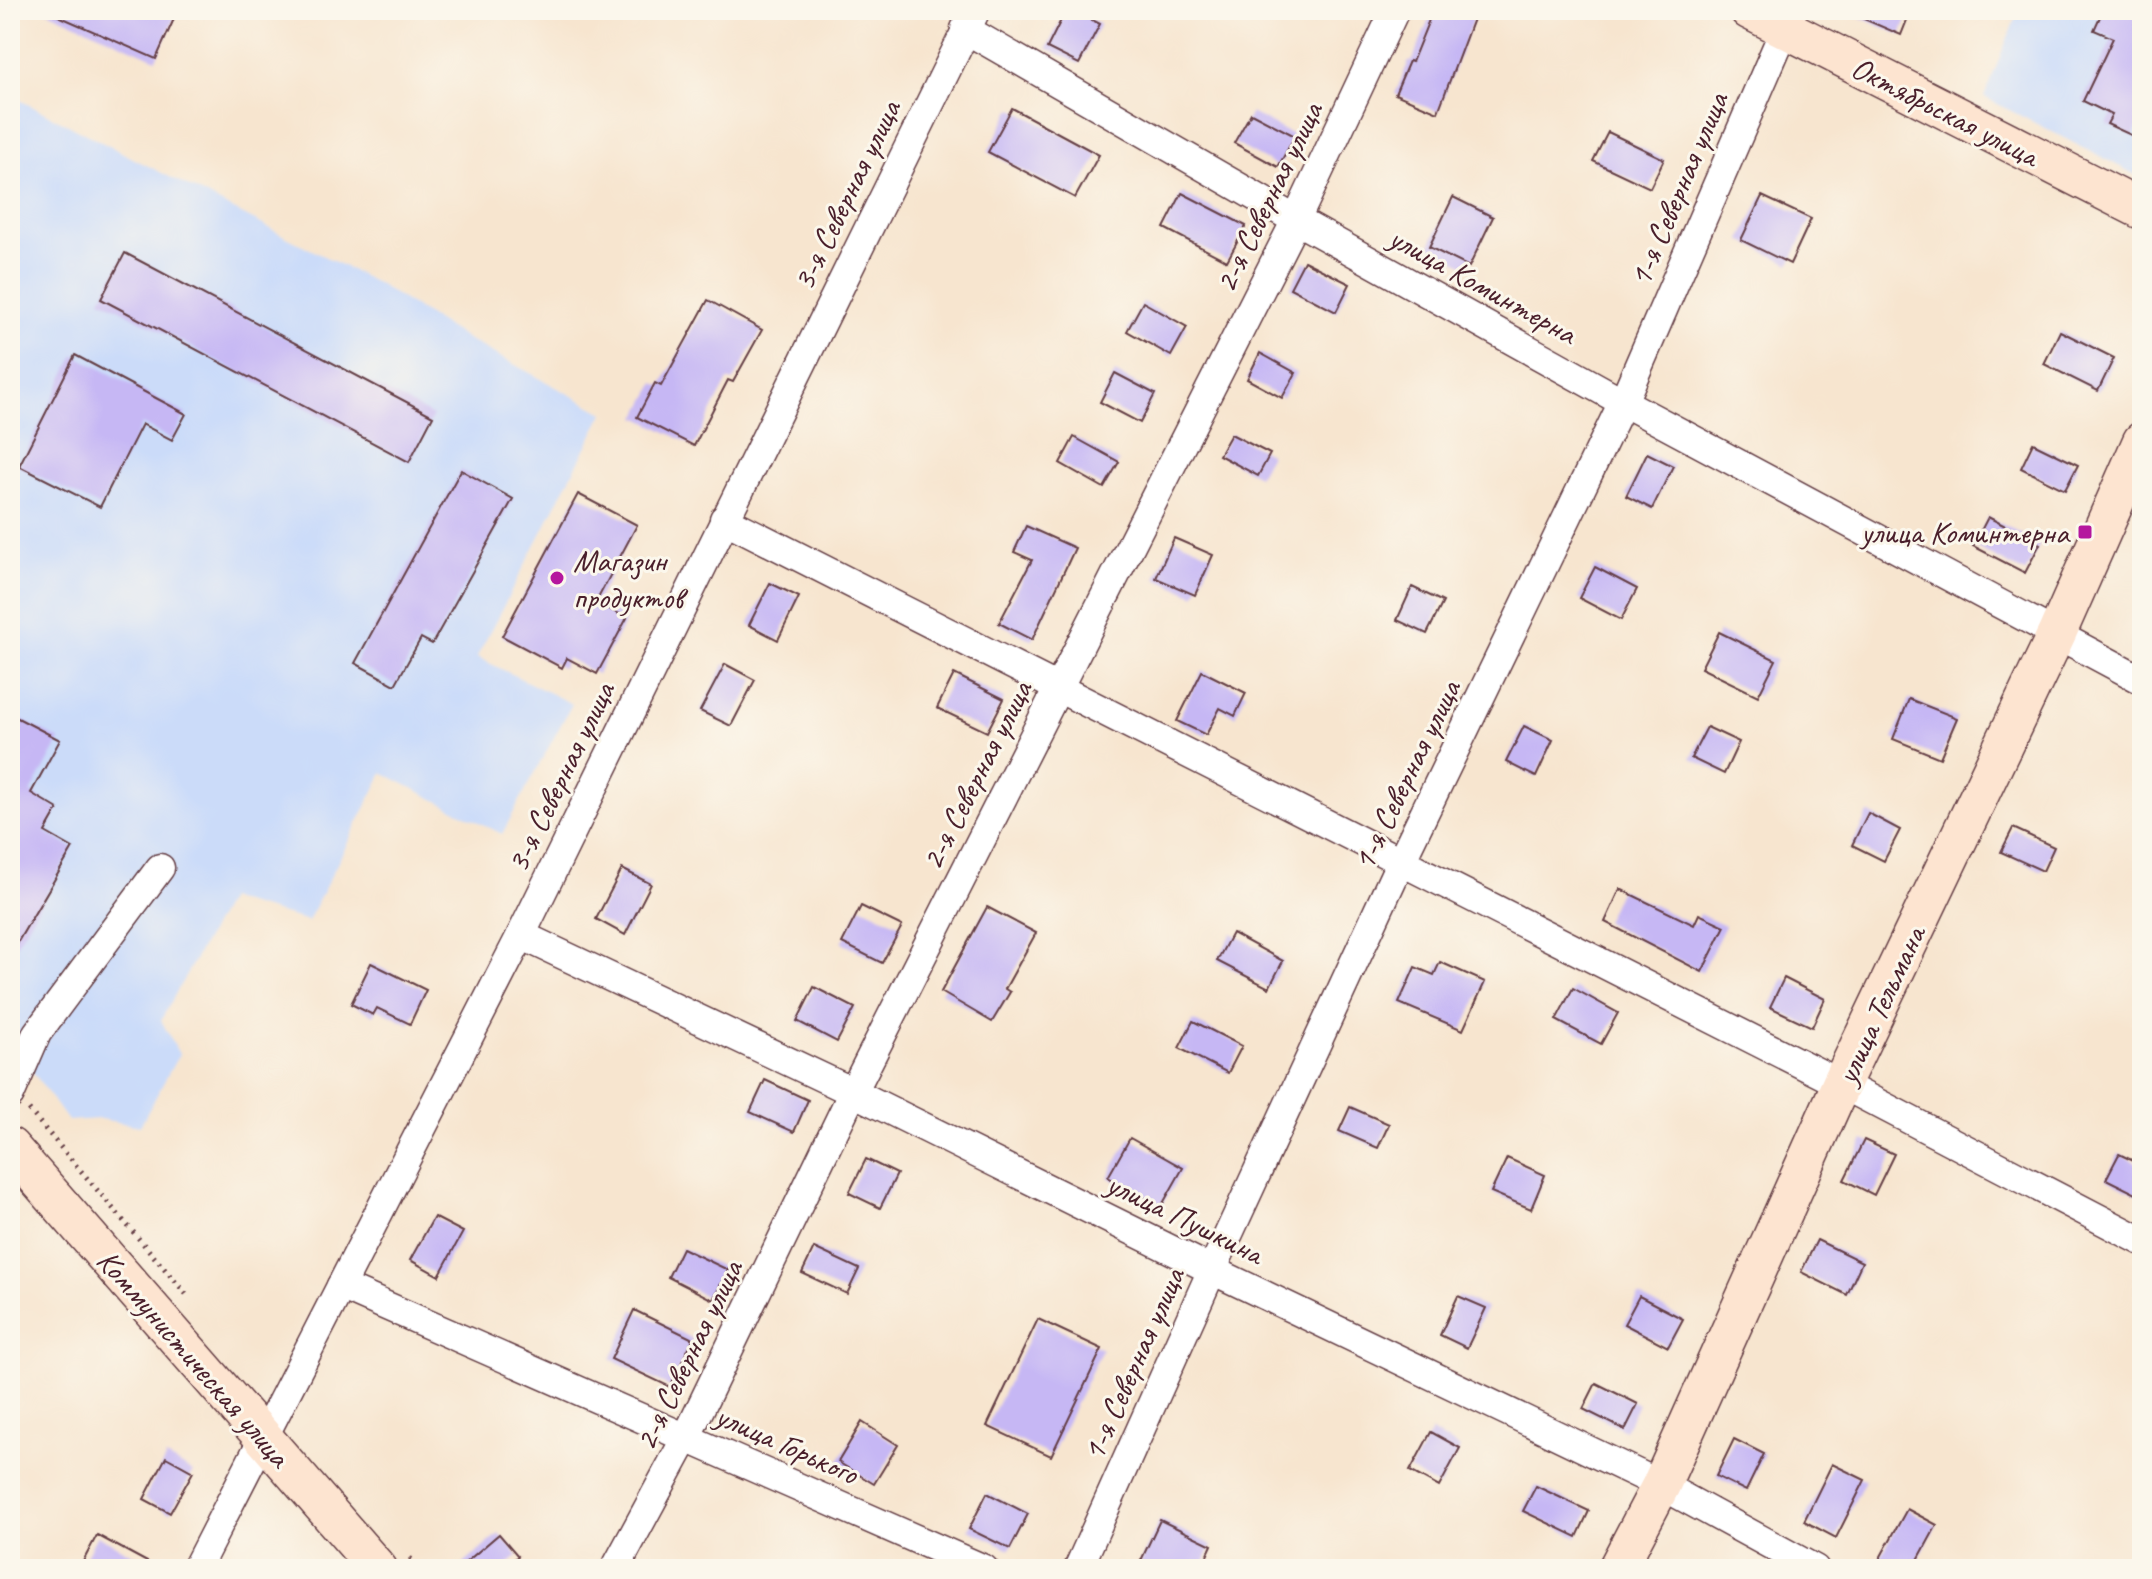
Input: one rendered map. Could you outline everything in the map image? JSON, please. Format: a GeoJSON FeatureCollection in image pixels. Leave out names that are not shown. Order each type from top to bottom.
{"type":"FeatureCollection","features":[{"type":"Feature","properties":{"kind":"street","name":"2-я Северная улица"},"geometry":{"type":"LineString","coordinates":[[615,1569],[687,1436],[853,1092],[1296,220],[1395,10]]}},
{"type":"Feature","properties":{"kind":"street","name":"Октябрьская улица"},"geometry":{"type":"LineString","coordinates":[[1749,10],[1789,20],[2142,210]]}},
{"type":"Feature","properties":{"kind":"street","name":"улица Коминтерна"},"geometry":{"type":"LineString","coordinates":[[970,20],[1296,220],[1623,402],[2142,680]]}},
{"type":"Feature","properties":{"kind":"street","name":"3-я Северная улица"},"geometry":{"type":"LineString","coordinates":[[196,1569],[521,935],[970,20]]}},
{"type":"Feature","properties":{"kind":"street","name":"1-я Северная улица"},"geometry":{"type":"LineString","coordinates":[[1078,1569],[1400,863],[1623,402],[1789,20]]}},
{"type":"Feature","properties":{"kind":"street","name":"улица Тельмана"},"geometry":{"type":"LineString","coordinates":[[1617,1569],[1661,1485],[1841,1084],[2057,633],[2142,441]]}},
{"type":"Feature","properties":{"kind":"street"},"geometry":{"type":"LineString","coordinates":[[724,519],[1841,1084],[2142,1241]]}},
{"type":"Feature","properties":{"kind":"street"},"geometry":{"type":"LineString","coordinates":[[10,1095],[37,1033],[160,868]]}},
{"type":"Feature","properties":{"kind":"street","name":"улица Пушкина"},"geometry":{"type":"LineString","coordinates":[[521,935],[853,1092],[1212,1270],[1661,1485],[1815,1569]]}},
{"type":"Feature","properties":{"kind":"street","name":"Коммунистическая улица"},"geometry":{"type":"LineString","coordinates":[[10,1147],[378,1569]]}},
{"type":"Feature","properties":{"kind":"street","name":"улица Горького"},"geometry":{"type":"LineString","coordinates":[[341,1286],[984,1569]]}},
{"type":"Feature","properties":{"kind":"shaded area"},"geometry":{"type":"Polygon","coordinates":[[[2019,10],[2142,10],[2142,178],[1984,97],[2019,10]]]}},
{"type":"Feature","properties":{"kind":"shaded area"},"geometry":{"type":"Polygon","coordinates":[[[10,95],[378,284],[465,338],[604,413],[477,657],[572,704],[502,834],[383,773],[308,921],[228,899],[161,1020],[179,1054],[140,1126],[100,1119],[68,1121],[10,1040],[10,95]]]}},
{"type":"Feature","properties":{"kind":"building"},"geometry":{"type":"Polygon","coordinates":[[[45,10],[178,10],[156,59],[45,10]]]}},
{"type":"Feature","properties":{"kind":"building"},"geometry":{"type":"Polygon","coordinates":[[[1066,10],[1073,10],[1100,24],[1079,64],[1047,48],[1066,10]]]}},
{"type":"Feature","properties":{"kind":"building"},"geometry":{"type":"Polygon","coordinates":[[[1433,10],[1458,10],[1474,16],[1438,112],[1395,94],[1433,10]]]}},
{"type":"Feature","properties":{"kind":"building"},"geometry":{"type":"Polygon","coordinates":[[[1843,10],[1911,10],[1901,35],[1843,10]]]}},
{"type":"Feature","properties":{"kind":"building"},"geometry":{"type":"Polygon","coordinates":[[[2103,10],[2142,10],[2142,117],[2133,136],[2107,124],[2112,115],[2083,101],[2113,38],[2094,30],[2103,10]]]}},
{"type":"Feature","properties":{"kind":"building"},"geometry":{"type":"Polygon","coordinates":[[[1012,108],[1099,155],[1075,198],[988,152],[1012,108]]]}},
{"type":"Feature","properties":{"kind":"building"},"geometry":{"type":"Polygon","coordinates":[[[1251,113],[1295,136],[1278,167],[1234,143],[1251,113]]]}},
{"type":"Feature","properties":{"kind":"building"},"geometry":{"type":"Polygon","coordinates":[[[1608,132],[1664,159],[1650,188],[1593,161],[1608,132]]]}},
{"type":"Feature","properties":{"kind":"building"},"geometry":{"type":"Polygon","coordinates":[[[1182,193],[1246,226],[1227,261],[1164,228],[1182,193]]]}},
{"type":"Feature","properties":{"kind":"building"},"geometry":{"type":"Polygon","coordinates":[[[1762,196],[1811,219],[1790,264],[1741,240],[1762,196]]]}},
{"type":"Feature","properties":{"kind":"building"},"geometry":{"type":"Polygon","coordinates":[[[1453,197],[1493,217],[1469,267],[1429,247],[1453,197]]]}},
{"type":"Feature","properties":{"kind":"building"},"geometry":{"type":"Polygon","coordinates":[[[125,253],[433,416],[409,462],[101,299],[125,253]]]}},
{"type":"Feature","properties":{"kind":"building"},"geometry":{"type":"Polygon","coordinates":[[[1304,261],[1350,284],[1336,312],[1290,288],[1304,261]]]}},
{"type":"Feature","properties":{"kind":"building"},"geometry":{"type":"Polygon","coordinates":[[[708,300],[762,330],[733,382],[728,380],[694,446],[637,417],[655,383],[661,386],[708,300]]]}},
{"type":"Feature","properties":{"kind":"building"},"geometry":{"type":"Polygon","coordinates":[[[1143,302],[1187,327],[1171,356],[1127,331],[1143,302]]]}},
{"type":"Feature","properties":{"kind":"building"},"geometry":{"type":"Polygon","coordinates":[[[2060,331],[2114,358],[2098,391],[2044,364],[2060,331]]]}},
{"type":"Feature","properties":{"kind":"building"},"geometry":{"type":"Polygon","coordinates":[[[1260,353],[1296,373],[1282,398],[1247,379],[1260,353]]]}},
{"type":"Feature","properties":{"kind":"building"},"geometry":{"type":"Polygon","coordinates":[[[75,355],[186,414],[172,440],[142,424],[100,507],[19,466],[75,355]]]}},
{"type":"Feature","properties":{"kind":"building"},"geometry":{"type":"Polygon","coordinates":[[[1115,373],[1155,394],[1140,423],[1100,402],[1115,373]]]}},
{"type":"Feature","properties":{"kind":"building"},"geometry":{"type":"Polygon","coordinates":[[[1231,434],[1270,454],[1258,476],[1219,455],[1231,434]]]}},
{"type":"Feature","properties":{"kind":"building"},"geometry":{"type":"Polygon","coordinates":[[[1074,437],[1119,462],[1104,488],[1060,463],[1074,437]]]}},
{"type":"Feature","properties":{"kind":"building"},"geometry":{"type":"Polygon","coordinates":[[[2033,443],[2078,465],[2065,490],[2021,468],[2033,443]]]}},
{"type":"Feature","properties":{"kind":"building"},"geometry":{"type":"Polygon","coordinates":[[[1647,453],[1673,466],[1652,509],[1626,496],[1647,453]]]}},
{"type":"Feature","properties":{"kind":"building"},"geometry":{"type":"Polygon","coordinates":[[[461,470],[513,499],[432,644],[421,638],[395,685],[355,663],[461,470]]]}},
{"type":"Feature","properties":{"kind":"building"},"geometry":{"type":"Polygon","coordinates":[[[578,494],[637,525],[596,602],[627,618],[597,674],[567,658],[562,668],[502,636],[578,494]]]}},
{"type":"Feature","properties":{"kind":"building"},"geometry":{"type":"Polygon","coordinates":[[[1988,517],[2040,544],[2025,573],[1973,546],[1988,517]]]}},
{"type":"Feature","properties":{"kind":"building"},"geometry":{"type":"Polygon","coordinates":[[[1026,526],[1075,548],[1032,640],[999,623],[1032,560],[1014,552],[1026,526]]]}},
{"type":"Feature","properties":{"kind":"building"},"geometry":{"type":"Polygon","coordinates":[[[1174,538],[1213,555],[1195,595],[1156,578],[1174,538]]]}},
{"type":"Feature","properties":{"kind":"building"},"geometry":{"type":"Polygon","coordinates":[[[1595,567],[1637,589],[1621,620],[1579,598],[1595,567]]]}},
{"type":"Feature","properties":{"kind":"building"},"geometry":{"type":"Polygon","coordinates":[[[770,583],[799,597],[778,640],[749,625],[770,583]]]}},
{"type":"Feature","properties":{"kind":"building"},"geometry":{"type":"Polygon","coordinates":[[[1412,587],[1443,602],[1427,634],[1397,620],[1412,587]]]}},
{"type":"Feature","properties":{"kind":"building"},"geometry":{"type":"Polygon","coordinates":[[[1719,632],[1776,660],[1758,696],[1701,668],[1719,632]]]}},
{"type":"Feature","properties":{"kind":"building"},"geometry":{"type":"Polygon","coordinates":[[[725,664],[755,680],[731,726],[700,711],[725,664]]]}},
{"type":"Feature","properties":{"kind":"building"},"geometry":{"type":"Polygon","coordinates":[[[1202,671],[1246,693],[1235,716],[1220,708],[1206,735],[1177,721],[1202,671]]]}},
{"type":"Feature","properties":{"kind":"building"},"geometry":{"type":"Polygon","coordinates":[[[954,674],[1004,699],[987,732],[937,708],[954,674]]]}},
{"type":"Feature","properties":{"kind":"building"},"geometry":{"type":"Polygon","coordinates":[[[1909,699],[1957,718],[1940,758],[1893,739],[1909,699]]]}},
{"type":"Feature","properties":{"kind":"building"},"geometry":{"type":"Polygon","coordinates":[[[10,714],[60,740],[31,793],[58,809],[45,832],[73,848],[10,955],[10,714]]]}},
{"type":"Feature","properties":{"kind":"building"},"geometry":{"type":"Polygon","coordinates":[[[1524,726],[1553,740],[1536,777],[1506,762],[1524,726]]]}},
{"type":"Feature","properties":{"kind":"building"},"geometry":{"type":"Polygon","coordinates":[[[1707,727],[1739,742],[1724,774],[1691,758],[1707,727]]]}},
{"type":"Feature","properties":{"kind":"building"},"geometry":{"type":"Polygon","coordinates":[[[1868,813],[1900,830],[1884,861],[1852,845],[1868,813]]]}},
{"type":"Feature","properties":{"kind":"building"},"geometry":{"type":"Polygon","coordinates":[[[2013,828],[2054,847],[2043,871],[2001,852],[2013,828]]]}},
{"type":"Feature","properties":{"kind":"building"},"geometry":{"type":"Polygon","coordinates":[[[622,869],[651,884],[625,935],[596,919],[622,869]]]}},
{"type":"Feature","properties":{"kind":"building"},"geometry":{"type":"Polygon","coordinates":[[[1620,889],[1694,925],[1699,914],[1725,926],[1702,972],[1605,922],[1620,889]]]}},
{"type":"Feature","properties":{"kind":"building"},"geometry":{"type":"Polygon","coordinates":[[[861,906],[902,926],[882,963],[842,943],[861,906]]]}},
{"type":"Feature","properties":{"kind":"building"},"geometry":{"type":"Polygon","coordinates":[[[987,907],[1036,933],[1005,989],[1010,992],[992,1022],[941,992],[987,907]]]}},
{"type":"Feature","properties":{"kind":"building"},"geometry":{"type":"Polygon","coordinates":[[[1232,933],[1283,961],[1269,988],[1217,961],[1232,933]]]}},
{"type":"Feature","properties":{"kind":"building"},"geometry":{"type":"Polygon","coordinates":[[[1440,962],[1485,982],[1463,1030],[1399,1003],[1415,967],[1434,975],[1440,962]]]}},
{"type":"Feature","properties":{"kind":"building"},"geometry":{"type":"Polygon","coordinates":[[[371,963],[426,990],[410,1024],[377,1008],[373,1015],[351,1004],[371,963]]]}},
{"type":"Feature","properties":{"kind":"building"},"geometry":{"type":"Polygon","coordinates":[[[1784,978],[1825,999],[1812,1027],[1770,1007],[1784,978]]]}},
{"type":"Feature","properties":{"kind":"building"},"geometry":{"type":"Polygon","coordinates":[[[814,987],[855,1008],[837,1042],[797,1021],[814,987]]]}},
{"type":"Feature","properties":{"kind":"building"},"geometry":{"type":"Polygon","coordinates":[[[1573,988],[1618,1013],[1601,1044],[1556,1020],[1573,988]]]}},
{"type":"Feature","properties":{"kind":"building"},"geometry":{"type":"Polygon","coordinates":[[[1193,1021],[1242,1046],[1228,1073],[1179,1048],[1193,1021]]]}},
{"type":"Feature","properties":{"kind":"building"},"geometry":{"type":"Polygon","coordinates":[[[765,1080],[808,1100],[794,1132],[750,1112],[765,1080]]]}},
{"type":"Feature","properties":{"kind":"building"},"geometry":{"type":"Polygon","coordinates":[[[1350,1107],[1389,1124],[1378,1148],[1339,1131],[1350,1107]]]}},
{"type":"Feature","properties":{"kind":"building"},"geometry":{"type":"Polygon","coordinates":[[[1130,1138],[1183,1168],[1161,1207],[1108,1177],[1130,1138]]]}},
{"type":"Feature","properties":{"kind":"building"},"geometry":{"type":"Polygon","coordinates":[[[1864,1140],[1894,1154],[1874,1195],[1844,1180],[1864,1140]]]}},
{"type":"Feature","properties":{"kind":"building"},"geometry":{"type":"Polygon","coordinates":[[[2119,1154],[2142,1165],[2142,1197],[2106,1179],[2119,1154]]]}},
{"type":"Feature","properties":{"kind":"building"},"geometry":{"type":"Polygon","coordinates":[[[1507,1158],[1545,1175],[1531,1209],[1491,1192],[1507,1158]]]}},
{"type":"Feature","properties":{"kind":"building"},"geometry":{"type":"Polygon","coordinates":[[[866,1159],[897,1174],[880,1208],[849,1193],[866,1159]]]}},
{"type":"Feature","properties":{"kind":"building"},"geometry":{"type":"Polygon","coordinates":[[[434,1217],[463,1232],[439,1276],[410,1260],[434,1217]]]}},
{"type":"Feature","properties":{"kind":"building"},"geometry":{"type":"Polygon","coordinates":[[[1817,1240],[1862,1262],[1847,1295],[1801,1272],[1817,1240]]]}},
{"type":"Feature","properties":{"kind":"building"},"geometry":{"type":"Polygon","coordinates":[[[682,1248],[728,1270],[713,1300],[668,1277],[682,1248]]]}},
{"type":"Feature","properties":{"kind":"building"},"geometry":{"type":"Polygon","coordinates":[[[814,1248],[859,1269],[847,1294],[802,1273],[814,1248]]]}},
{"type":"Feature","properties":{"kind":"building"},"geometry":{"type":"Polygon","coordinates":[[[1458,1296],[1486,1308],[1467,1348],[1440,1335],[1458,1296]]]}},
{"type":"Feature","properties":{"kind":"building"},"geometry":{"type":"Polygon","coordinates":[[[1639,1296],[1683,1319],[1668,1347],[1624,1324],[1639,1296]]]}},
{"type":"Feature","properties":{"kind":"building"},"geometry":{"type":"Polygon","coordinates":[[[634,1310],[693,1339],[670,1387],[611,1359],[634,1310]]]}},
{"type":"Feature","properties":{"kind":"building"},"geometry":{"type":"Polygon","coordinates":[[[1038,1319],[1102,1349],[1051,1456],[987,1426],[1038,1319]]]}},
{"type":"Feature","properties":{"kind":"building"},"geometry":{"type":"Polygon","coordinates":[[[1596,1383],[1638,1404],[1625,1430],[1583,1409],[1596,1383]]]}},
{"type":"Feature","properties":{"kind":"building"},"geometry":{"type":"Polygon","coordinates":[[[862,1422],[898,1445],[874,1484],[838,1462],[862,1422]]]}},
{"type":"Feature","properties":{"kind":"building"},"geometry":{"type":"Polygon","coordinates":[[[1431,1432],[1460,1448],[1439,1487],[1410,1471],[1431,1432]]]}},
{"type":"Feature","properties":{"kind":"building"},"geometry":{"type":"Polygon","coordinates":[[[1734,1439],[1764,1454],[1746,1491],[1716,1476],[1734,1439]]]}},
{"type":"Feature","properties":{"kind":"building"},"geometry":{"type":"Polygon","coordinates":[[[166,1457],[193,1472],[170,1513],[144,1499],[166,1457]]]}},
{"type":"Feature","properties":{"kind":"building"},"geometry":{"type":"Polygon","coordinates":[[[1832,1464],[1865,1480],[1836,1538],[1804,1521],[1832,1464]]]}},
{"type":"Feature","properties":{"kind":"building"},"geometry":{"type":"Polygon","coordinates":[[[1536,1486],[1589,1511],[1577,1537],[1523,1511],[1536,1486]]]}},
{"type":"Feature","properties":{"kind":"building"},"geometry":{"type":"Polygon","coordinates":[[[987,1493],[1028,1514],[1010,1549],[969,1529],[987,1493]]]}},
{"type":"Feature","properties":{"kind":"building"},"geometry":{"type":"Polygon","coordinates":[[[1907,1509],[1937,1525],[1913,1569],[1874,1569],[1907,1509]]]}},
{"type":"Feature","properties":{"kind":"building"},"geometry":{"type":"Polygon","coordinates":[[[1160,1520],[1212,1545],[1201,1569],[1137,1569],[1160,1520]]]}},
{"type":"Feature","properties":{"kind":"building"},"geometry":{"type":"Polygon","coordinates":[[[499,1534],[518,1556],[503,1569],[458,1569],[499,1534]]]}},
{"type":"Feature","properties":{"kind":"building"},"geometry":{"type":"Polygon","coordinates":[[[97,1535],[160,1569],[79,1569],[97,1535]]]}},
{"type":"Feature","properties":{"kind":"place","name":"улица Коминтерна"},"geometry":{"type":"Point","coordinates":[2085,532]}},
{"type":"Feature","properties":{"kind":"place","name":"Магазин продуктов"},"geometry":{"type":"Point","coordinates":[557,578]}}]}
